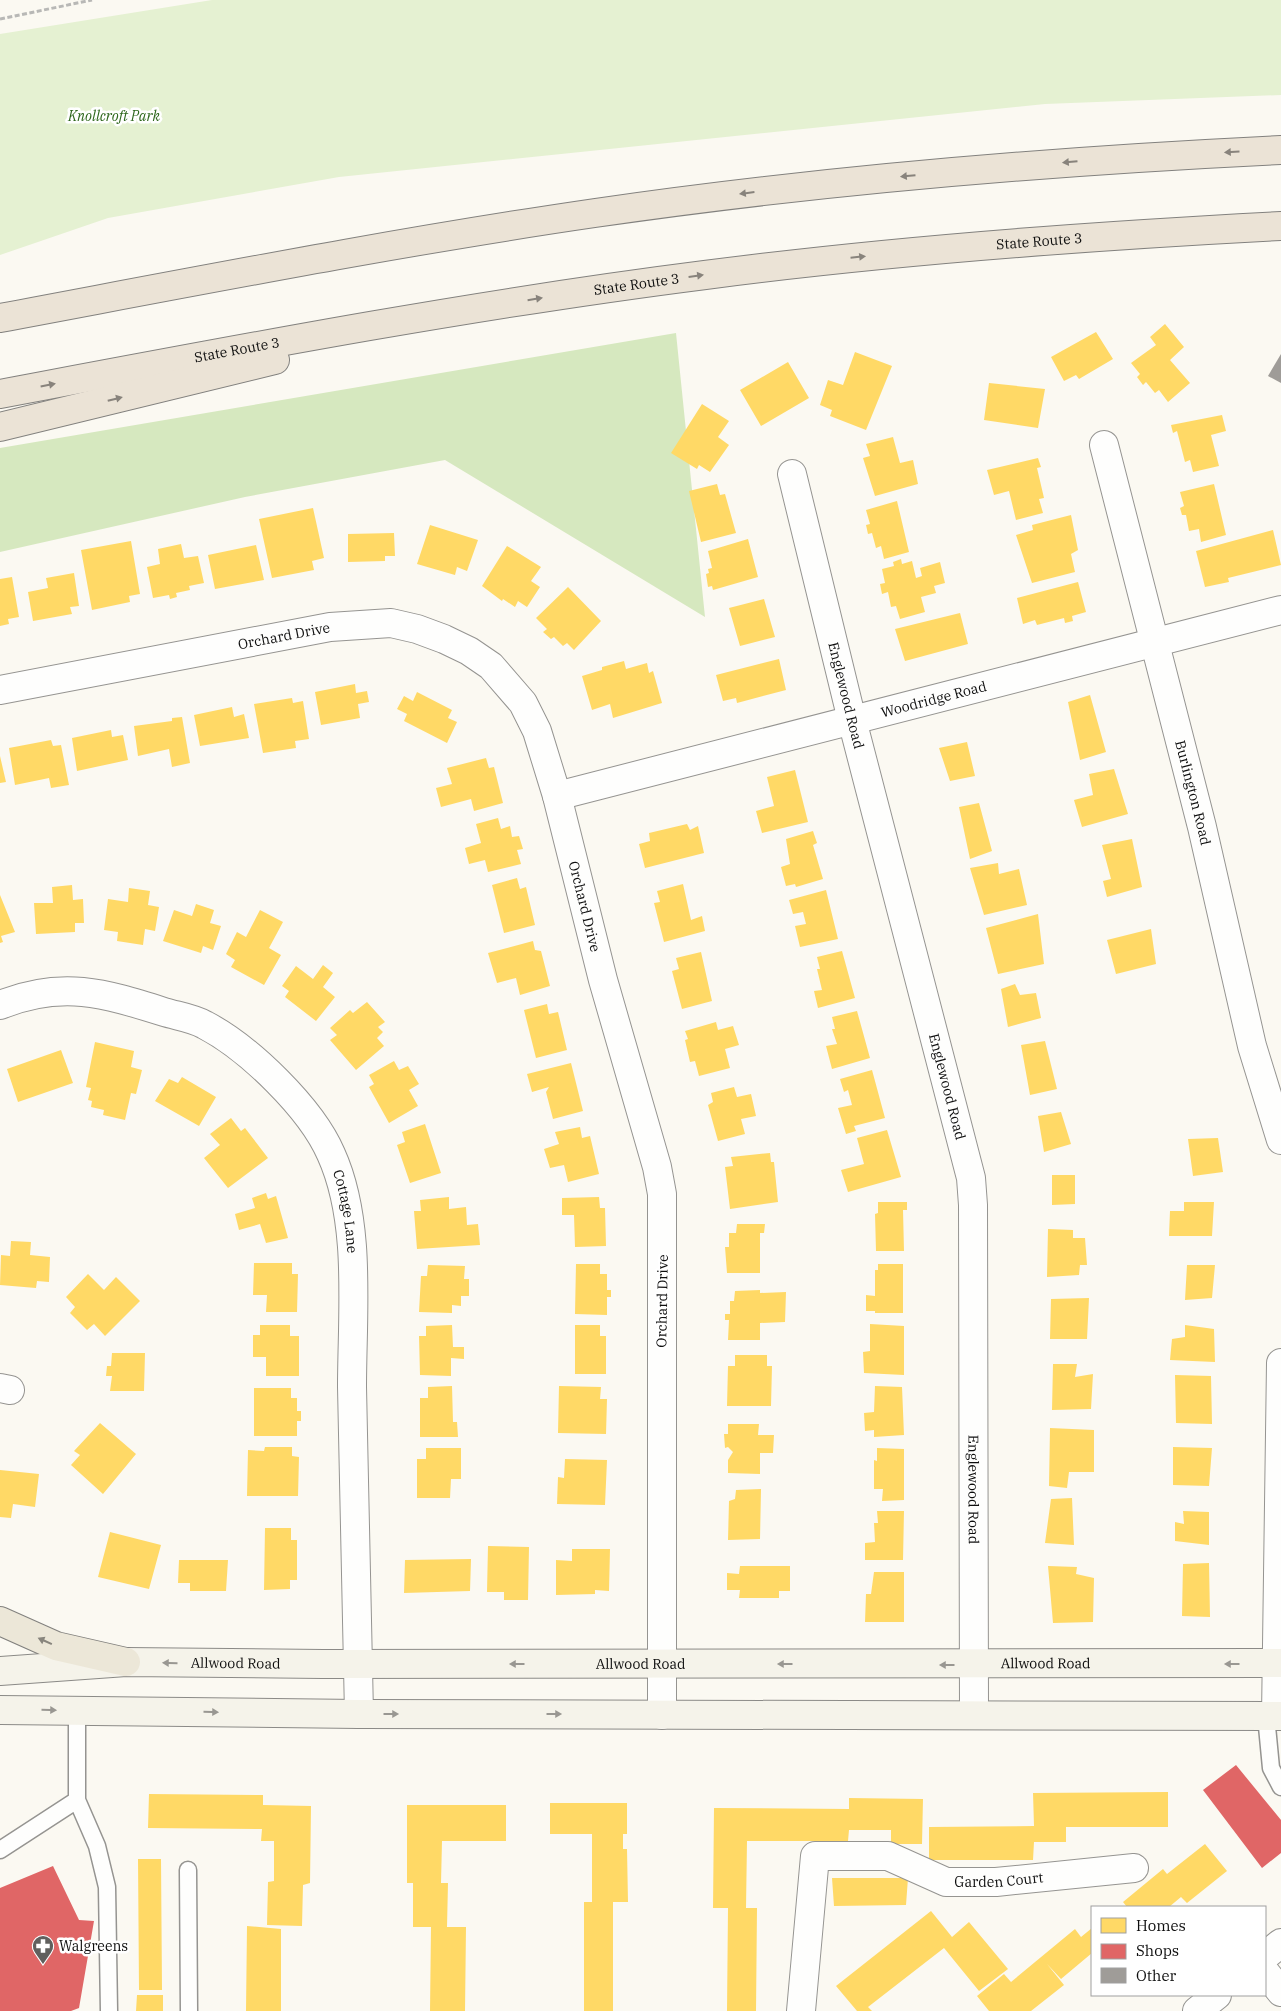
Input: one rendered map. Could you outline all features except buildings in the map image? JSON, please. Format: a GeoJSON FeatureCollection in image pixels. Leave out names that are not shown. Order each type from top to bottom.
{"type":"FeatureCollection","features":[{"type":"Feature","properties":{"kind":"highway"},"geometry":{"type":"LineString","coordinates":[[0,318],[401,243],[697,199],[994,168],[1091,160],[1281,150]]}},
{"type":"Feature","properties":{"kind":"highway","name":"State Route 3"},"geometry":{"type":"LineString","coordinates":[[0,394],[332,332],[508,303],[802,263],[999,244],[1281,226]]}},
{"type":"Feature","properties":{"kind":"highway"},"geometry":{"type":"LineString","coordinates":[[0,427],[508,303]]}},
{"type":"Feature","properties":{"kind":"main road"},"geometry":{"type":"LineString","coordinates":[[0,1621],[56,1646],[126,1662]]}},
{"type":"Feature","properties":{"kind":"main road","name":"Allwood Road"},"geometry":{"type":"LineString","coordinates":[[0,1671],[126,1662],[975,1665],[1279,1663]]}},
{"type":"Feature","properties":{"kind":"main road"},"geometry":{"type":"LineString","coordinates":[[0,1710],[359,1714],[1274,1716]]}},
{"type":"Feature","properties":{"kind":"street","name":"Burlington Road"},"geometry":{"type":"LineString","coordinates":[[1104,445],[1153,643],[1202,827],[1252,1046],[1281,1140]]}},
{"type":"Feature","properties":{"kind":"street","name":"Englewood Road"},"geometry":{"type":"LineString","coordinates":[[792,474],[852,720],[971,1178],[973,1205],[974,1715]]}},
{"type":"Feature","properties":{"kind":"street","name":"Woodridge Road"},"geometry":{"type":"LineString","coordinates":[[557,796],[1281,610]]}},
{"type":"Feature","properties":{"kind":"street","name":"Orchard Drive"},"geometry":{"type":"LineString","coordinates":[[0,690],[330,627],[391,623],[444,639],[469,651],[491,666],[523,703],[537,731],[557,796],[603,980],[657,1167],[662,1194],[662,1715]]}},
{"type":"Feature","properties":{"kind":"street","name":"Cottage Lane"},"geometry":{"type":"LineString","coordinates":[[0,1005],[58,990],[105,994],[202,1023],[229,1039],[292,1098],[314,1125],[331,1153],[342,1183],[353,1252],[352,1384],[359,1714]]}},
{"type":"Feature","properties":{"kind":"street"},"geometry":{"type":"LineString","coordinates":[[1274,1716],[1279,1663],[1281,1363]]}},
{"type":"Feature","properties":{"kind":"street","name":"Garden Court"},"geometry":{"type":"LineString","coordinates":[[801,2011],[815,1856],[888,1856],[946,1882],[996,1882],[1134,1868]]}},
{"type":"Feature","properties":{"kind":"street"},"geometry":{"type":"LineString","coordinates":[[1266,1955],[1281,1943]]}},
{"type":"Feature","properties":{"kind":"street"},"geometry":{"type":"LineString","coordinates":[[1266,1973],[1281,1992]]}},
{"type":"Feature","properties":{"kind":"street"},"geometry":{"type":"LineString","coordinates":[[1197,2011],[1216,1996]]}},
{"type":"Feature","properties":{"kind":"lane"},"geometry":{"type":"LineString","coordinates":[[77,1710],[77,1800],[97,1846],[107,1887],[109,2011]]}},
{"type":"Feature","properties":{"kind":"lane"},"geometry":{"type":"LineString","coordinates":[[1274,1716],[1281,1788]]}},
{"type":"Feature","properties":{"kind":"lane"},"geometry":{"type":"LineString","coordinates":[[0,1850],[77,1800]]}},
{"type":"Feature","properties":{"kind":"lane"},"geometry":{"type":"LineString","coordinates":[[188,1870],[189,2011]]}},
{"type":"Feature","properties":{"kind":"path"},"geometry":{"type":"LineString","coordinates":[[0,19],[92,0]]}},
{"type":"Feature","properties":{"kind":"green space","name":"Knollcroft Park"},"geometry":{"type":"Polygon","coordinates":[[[212,0],[1281,0],[1281,95],[1045,104],[339,177],[108,218],[0,255],[0,34],[212,0]]]}},
{"type":"Feature","properties":{"kind":"green space"},"geometry":{"type":"Polygon","coordinates":[[[676,333],[705,617],[445,460],[245,497],[0,552],[0,448],[676,333]]]}},
{"type":"Feature","properties":{"kind":"place","name":"Walgreens"},"geometry":{"type":"Point","coordinates":[43,1965]}}]}
